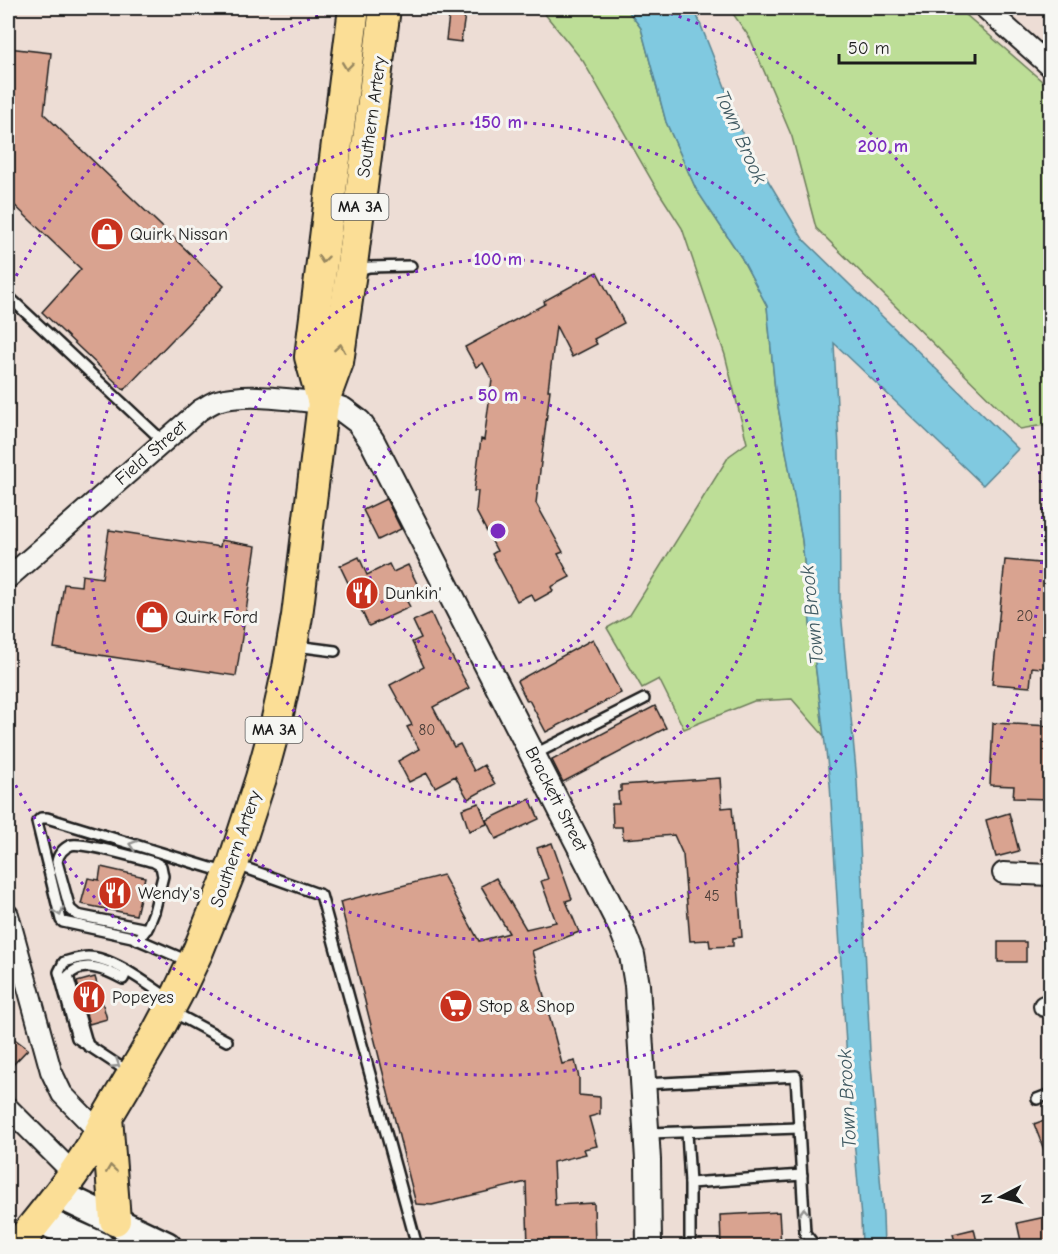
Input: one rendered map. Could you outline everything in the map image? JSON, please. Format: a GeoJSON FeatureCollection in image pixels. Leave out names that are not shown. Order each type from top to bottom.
{"type":"FeatureCollection","features":[{"type":"Feature","properties":{"kind":"main road","name":"Southern Artery"},"geometry":{"type":"LineString","coordinates":[[323,403],[310,357],[354,8]]}},
{"type":"Feature","properties":{"kind":"main road","name":"Southern Artery"},"geometry":{"type":"LineString","coordinates":[[17,1246],[66,1183],[104,1125],[171,1005],[192,963],[232,869],[264,767],[278,715],[297,616],[323,403],[338,362],[386,8]]}},
{"type":"Feature","properties":{"kind":"main road"},"geometry":{"type":"LineString","coordinates":[[104,1125],[115,1220]]}},
{"type":"Feature","properties":{"kind":"main road"},"geometry":{"type":"LineString","coordinates":[[66,1183],[115,1220],[167,1246]]}},
{"type":"Feature","properties":{"kind":"main road"},"geometry":{"type":"LineString","coordinates":[[39,1219],[100,1246]]}},
{"type":"Feature","properties":{"kind":"street"},"geometry":{"type":"LineString","coordinates":[[985,8],[1050,66]]}},
{"type":"Feature","properties":{"kind":"street","name":"Field Street"},"geometry":{"type":"LineString","coordinates":[[8,578],[200,410],[216,402],[237,398],[323,403]]}},
{"type":"Feature","properties":{"kind":"street","name":"Brackett Street"},"geometry":{"type":"LineString","coordinates":[[323,403],[343,410],[358,422],[372,441],[621,927],[632,955],[637,985],[644,1084],[649,1246]]}},
{"type":"Feature","properties":{"kind":"street"},"geometry":{"type":"LineString","coordinates":[[1003,873],[1050,875]]}},
{"type":"Feature","properties":{"kind":"street"},"geometry":{"type":"LineString","coordinates":[[8,915],[51,1071],[62,1094],[104,1125]]}},
{"type":"Feature","properties":{"kind":"street"},"geometry":{"type":"LineString","coordinates":[[11,1120],[66,1183]]}},
{"type":"Feature","properties":{"kind":"lane"},"geometry":{"type":"LineString","coordinates":[[351,272],[369,267],[411,266]]}},
{"type":"Feature","properties":{"kind":"lane"},"geometry":{"type":"LineString","coordinates":[[8,296],[164,442]]}},
{"type":"Feature","properties":{"kind":"lane"},"geometry":{"type":"LineString","coordinates":[[292,645],[335,651]]}},
{"type":"Feature","properties":{"kind":"lane"},"geometry":{"type":"LineString","coordinates":[[533,755],[644,699]]}},
{"type":"Feature","properties":{"kind":"lane"},"geometry":{"type":"LineString","coordinates":[[192,963],[132,937],[63,922],[37,822],[40,818],[47,818],[165,854],[232,869],[321,895],[417,1246]]}},
{"type":"Feature","properties":{"kind":"lane"},"geometry":{"type":"LineString","coordinates":[[147,929],[77,915],[68,904],[57,862],[64,849],[69,846],[82,845],[154,862],[160,866]]}},
{"type":"Feature","properties":{"kind":"lane"},"geometry":{"type":"LineString","coordinates":[[138,940],[147,929],[154,912],[163,876],[160,866],[165,854]]}},
{"type":"Feature","properties":{"kind":"lane"},"geometry":{"type":"LineString","coordinates":[[132,1074],[77,1038],[59,972],[64,962],[88,957],[103,960],[127,971],[171,1005],[226,1041]]}},
{"type":"Feature","properties":{"kind":"lane"},"geometry":{"type":"LineString","coordinates":[[644,1084],[796,1076],[805,1233],[815,1246]]}},
{"type":"Feature","properties":{"kind":"lane"},"geometry":{"type":"LineString","coordinates":[[1037,1099],[1050,1094]]}},
{"type":"Feature","properties":{"kind":"lane"},"geometry":{"type":"LineString","coordinates":[[646,1133],[799,1128]]}},
{"type":"Feature","properties":{"kind":"lane"},"geometry":{"type":"LineString","coordinates":[[687,1132],[690,1246]]}},
{"type":"Feature","properties":{"kind":"lane"},"geometry":{"type":"LineString","coordinates":[[690,1183],[802,1175]]}},
{"type":"Feature","properties":{"kind":"green space"},"geometry":{"type":"Polygon","coordinates":[[[540,8],[626,8],[641,28],[666,122],[696,189],[741,257],[767,306],[775,390],[802,540],[824,736],[792,699],[754,701],[684,729],[659,679],[642,688],[607,628],[630,615],[729,456],[747,443],[725,355],[682,228],[655,186],[583,61],[540,8]]]}},
{"type":"Feature","properties":{"kind":"green space"},"geometry":{"type":"Polygon","coordinates":[[[729,8],[958,8],[1050,88],[1050,424],[1020,429],[816,228],[792,137],[750,38],[729,8]]]}},
{"type":"Feature","properties":{"kind":"water","name":"Town Brook"},"geometry":{"type":"Polygon","coordinates":[[[626,8],[694,8],[747,145],[803,239],[1018,449],[983,485],[834,343],[839,448],[840,601],[857,781],[870,1051],[884,1246],[862,1246],[847,1061],[830,784],[802,540],[775,390],[767,306],[741,257],[696,189],[666,122],[641,28],[626,8]]]}},
{"type":"Feature","properties":{"kind":"building"},"geometry":{"type":"Polygon","coordinates":[[[450,8],[466,8],[461,42],[446,40],[450,8]]]}},
{"type":"Feature","properties":{"kind":"building","name":"Quirk Nissan"},"geometry":{"type":"Polygon","coordinates":[[[8,48],[51,53],[44,114],[224,286],[124,390],[42,312],[81,269],[8,199],[8,48]]]}},
{"type":"Feature","properties":{"kind":"building"},"geometry":{"type":"Polygon","coordinates":[[[597,272],[624,323],[594,339],[597,344],[572,357],[556,326],[536,503],[563,552],[558,554],[570,577],[551,587],[553,591],[535,601],[531,594],[517,601],[492,554],[497,551],[476,511],[478,491],[474,491],[492,380],[483,363],[476,367],[465,347],[545,304],[544,301],[597,272]]]}},
{"type":"Feature","properties":{"kind":"building"},"geometry":{"type":"Polygon","coordinates":[[[386,499],[401,529],[378,540],[363,510],[386,499]]]}},
{"type":"Feature","properties":{"kind":"building","name":"Quirk Ford"},"geometry":{"type":"Polygon","coordinates":[[[109,530],[220,547],[221,540],[256,546],[236,676],[54,648],[64,584],[81,586],[82,575],[102,578],[109,530]]]}},
{"type":"Feature","properties":{"kind":"building"},"geometry":{"type":"Polygon","coordinates":[[[359,557],[367,575],[389,564],[393,572],[408,565],[418,586],[403,594],[410,607],[369,626],[340,566],[359,557]]]}},
{"type":"Feature","properties":{"kind":"building"},"geometry":{"type":"Polygon","coordinates":[[[1005,560],[1050,564],[1050,669],[1032,667],[1030,687],[992,684],[1005,560]]]}},
{"type":"Feature","properties":{"kind":"building"},"geometry":{"type":"Polygon","coordinates":[[[431,613],[469,688],[433,707],[454,747],[460,744],[474,771],[484,765],[495,784],[468,799],[455,776],[435,787],[427,773],[409,782],[398,761],[419,749],[407,727],[412,725],[390,685],[424,667],[412,642],[421,638],[413,621],[431,613]]]}},
{"type":"Feature","properties":{"kind":"building"},"geometry":{"type":"Polygon","coordinates":[[[593,639],[621,693],[546,732],[517,681],[593,639]]]}},
{"type":"Feature","properties":{"kind":"building"},"geometry":{"type":"Polygon","coordinates":[[[655,706],[666,728],[563,782],[552,760],[655,706]]]}},
{"type":"Feature","properties":{"kind":"building"},"geometry":{"type":"Polygon","coordinates":[[[993,723],[1050,726],[1050,799],[1013,798],[1014,786],[990,785],[993,723]]]}},
{"type":"Feature","properties":{"kind":"building"},"geometry":{"type":"Polygon","coordinates":[[[720,778],[722,808],[732,807],[742,937],[733,938],[733,946],[710,947],[709,940],[690,941],[683,855],[674,835],[623,839],[622,827],[613,827],[612,804],[619,804],[618,792],[621,791],[621,785],[720,778]]]}},
{"type":"Feature","properties":{"kind":"building"},"geometry":{"type":"Polygon","coordinates":[[[530,799],[539,819],[496,839],[487,820],[530,799]]]}},
{"type":"Feature","properties":{"kind":"building"},"geometry":{"type":"Polygon","coordinates":[[[479,803],[487,824],[469,831],[462,809],[479,803]]]}},
{"type":"Feature","properties":{"kind":"building"},"geometry":{"type":"Polygon","coordinates":[[[1009,813],[1019,851],[996,857],[986,820],[1009,813]]]}},
{"type":"Feature","properties":{"kind":"building","name":"Stop & Shop"},"geometry":{"type":"Polygon","coordinates":[[[552,843],[572,899],[566,901],[579,932],[532,951],[562,1064],[575,1061],[579,1078],[579,1095],[600,1097],[600,1114],[589,1117],[597,1146],[584,1149],[586,1154],[553,1162],[555,1205],[594,1203],[595,1246],[528,1246],[526,1182],[432,1205],[416,1204],[340,902],[443,875],[479,941],[509,933],[481,886],[496,878],[526,929],[556,922],[541,881],[548,879],[537,848],[552,843]]]}},
{"type":"Feature","properties":{"kind":"building"},"geometry":{"type":"Polygon","coordinates":[[[101,867],[145,877],[136,915],[81,904],[88,878],[99,880],[101,867]]]}},
{"type":"Feature","properties":{"kind":"building"},"geometry":{"type":"Polygon","coordinates":[[[998,942],[1026,942],[1026,962],[998,962],[998,942]]]}},
{"type":"Feature","properties":{"kind":"building","name":"Popeyes"},"geometry":{"type":"Polygon","coordinates":[[[95,977],[107,1019],[89,1024],[77,982],[95,977]]]}},
{"type":"Feature","properties":{"kind":"building"},"geometry":{"type":"Polygon","coordinates":[[[8,1034],[28,1049],[8,1070],[8,1034]]]}},
{"type":"Feature","properties":{"kind":"building"},"geometry":{"type":"Polygon","coordinates":[[[1050,1118],[1050,1163],[1049,1163],[1034,1124],[1050,1118]]]}},
{"type":"Feature","properties":{"kind":"building"},"geometry":{"type":"Polygon","coordinates":[[[779,1212],[781,1246],[721,1246],[720,1215],[779,1212]]]}},
{"type":"Feature","properties":{"kind":"building"},"geometry":{"type":"Polygon","coordinates":[[[1050,1216],[1050,1246],[1022,1246],[1017,1223],[1050,1216]]]}},
{"type":"Feature","properties":{"kind":"building"},"geometry":{"type":"Polygon","coordinates":[[[974,1229],[978,1246],[956,1246],[953,1234],[974,1229]]]}},
{"type":"Feature","properties":{"kind":"place","name":"Quirk Nissan"},"geometry":{"type":"Point","coordinates":[107,234]}},
{"type":"Feature","properties":{"kind":"place","name":"Dunkin'"},"geometry":{"type":"Point","coordinates":[362,593]}},
{"type":"Feature","properties":{"kind":"place","name":"Quirk Ford"},"geometry":{"type":"Point","coordinates":[152,617]}},
{"type":"Feature","properties":{"kind":"place","name":"Wendy's"},"geometry":{"type":"Point","coordinates":[115,893]}},
{"type":"Feature","properties":{"kind":"place","name":"Popeyes"},"geometry":{"type":"Point","coordinates":[89,997]}},
{"type":"Feature","properties":{"kind":"place","name":"Stop & Shop"},"geometry":{"type":"Point","coordinates":[456,1006]}}]}
